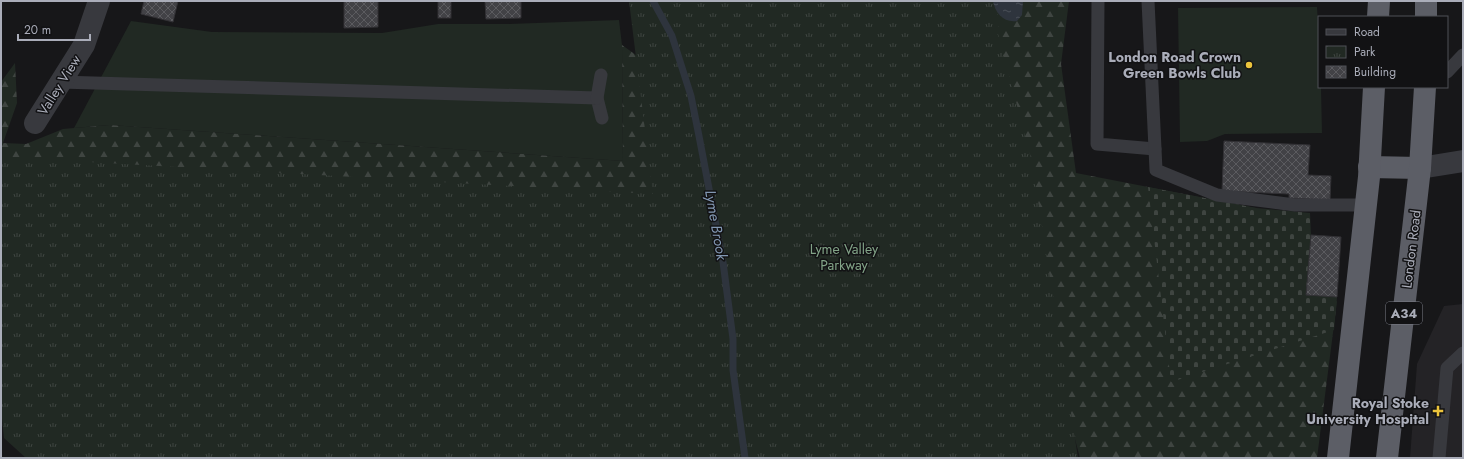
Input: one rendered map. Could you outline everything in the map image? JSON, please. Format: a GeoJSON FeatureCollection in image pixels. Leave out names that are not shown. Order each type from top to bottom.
{"type":"FeatureCollection","features":[{"type":"Feature","properties":{"kind":"highway"},"geometry":{"type":"LineString","coordinates":[[1378,16],[1379,1]]}},
{"type":"Feature","properties":{"kind":"highway"},"geometry":{"type":"LineString","coordinates":[[1426,1],[1426,16]]}},
{"type":"Feature","properties":{"kind":"highway"},"geometry":{"type":"LineString","coordinates":[[1338,458],[1370,167],[1374,88]]}},
{"type":"Feature","properties":{"kind":"highway","name":"London Road"},"geometry":{"type":"LineString","coordinates":[[1387,458],[1428,90]]}},
{"type":"Feature","properties":{"kind":"highway"},"geometry":{"type":"LineString","coordinates":[[1370,167],[1420,168]]}},
{"type":"Feature","properties":{"kind":"street","name":"Valley View"},"geometry":{"type":"LineString","coordinates":[[35,123],[84,45],[99,1]]}},
{"type":"Feature","properties":{"kind":"street"},"geometry":{"type":"LineString","coordinates":[[1420,168],[1463,161]]}},
{"type":"Feature","properties":{"kind":"lane"},"geometry":{"type":"LineString","coordinates":[[1098,1],[1097,144],[1155,149]]}},
{"type":"Feature","properties":{"kind":"lane"},"geometry":{"type":"LineString","coordinates":[[1148,1],[1156,170],[1217,195],[1295,204],[1366,206]]}},
{"type":"Feature","properties":{"kind":"lane"},"geometry":{"type":"LineString","coordinates":[[1448,71],[1463,55]]}},
{"type":"Feature","properties":{"kind":"lane"},"geometry":{"type":"LineString","coordinates":[[601,75],[597,98],[602,118]]}},
{"type":"Feature","properties":{"kind":"lane"},"geometry":{"type":"LineString","coordinates":[[60,82],[597,98]]}},
{"type":"Feature","properties":{"kind":"lane"},"geometry":{"type":"LineString","coordinates":[[1439,458],[1446,368],[1463,353]]}},
{"type":"Feature","properties":{"kind":"shaded area","name":"Royal Stoke University Hospital"},"geometry":{"type":"Polygon","coordinates":[[[1463,304],[1463,458],[1410,458],[1417,364],[1444,306],[1463,304]]]}},
{"type":"Feature","properties":{"kind":"green space","name":"Lyme Valley Parkway"},"geometry":{"type":"Polygon","coordinates":[[[629,1],[998,1],[998,34],[1032,162],[1078,458],[26,458],[4,438],[1,408],[1,157],[653,194],[629,1]]]}},
{"type":"Feature","properties":{"kind":"green space"},"geometry":{"type":"Polygon","coordinates":[[[970,1],[1069,1],[1061,64],[1076,173],[1256,208],[1274,338],[1337,301],[1317,458],[1080,458],[1029,265],[970,1]]]}},
{"type":"Feature","properties":{"kind":"green space","name":"London Road Crown Green Bowls Club"},"geometry":{"type":"Polygon","coordinates":[[[1317,7],[1318,88],[1321,88],[1322,133],[1225,134],[1207,141],[1180,142],[1178,8],[1317,7]]]}},
{"type":"Feature","properties":{"kind":"green space"},"geometry":{"type":"Polygon","coordinates":[[[619,20],[622,45],[623,161],[110,125],[74,128],[131,21],[212,32],[382,33],[438,24],[509,24],[619,20]]]}},
{"type":"Feature","properties":{"kind":"green space"},"geometry":{"type":"Polygon","coordinates":[[[622,45],[636,55],[677,202],[1,187],[1,82],[15,63],[17,103],[3,143],[26,144],[63,129],[110,125],[623,161],[622,45]]]}},
{"type":"Feature","properties":{"kind":"green space"},"geometry":{"type":"Polygon","coordinates":[[[1148,187],[1256,208],[1310,213],[1311,235],[1306,294],[1337,297],[1334,330],[1171,382],[1148,187]]]}},
{"type":"Feature","properties":{"kind":"water"},"geometry":{"type":"Polygon","coordinates":[[[993,1],[1023,1],[1022,15],[1017,21],[1004,19],[998,13],[993,1]]]}},
{"type":"Feature","properties":{"kind":"building"},"geometry":{"type":"Polygon","coordinates":[[[144,1],[178,1],[173,22],[141,14],[144,1]]]}},
{"type":"Feature","properties":{"kind":"building"},"geometry":{"type":"Polygon","coordinates":[[[344,1],[378,1],[378,27],[344,28],[344,1]]]}},
{"type":"Feature","properties":{"kind":"building"},"geometry":{"type":"Polygon","coordinates":[[[438,1],[451,1],[451,18],[438,18],[438,1]]]}},
{"type":"Feature","properties":{"kind":"building"},"geometry":{"type":"Polygon","coordinates":[[[485,1],[521,1],[521,18],[486,19],[485,1]]]}},
{"type":"Feature","properties":{"kind":"building"},"geometry":{"type":"Polygon","coordinates":[[[1224,141],[1310,145],[1308,175],[1331,176],[1330,200],[1289,198],[1289,194],[1222,191],[1224,141]]]}},
{"type":"Feature","properties":{"kind":"building"},"geometry":{"type":"Polygon","coordinates":[[[1311,235],[1341,237],[1337,297],[1306,295],[1311,235]]]}},
{"type":"Feature","properties":{"kind":"waterway","name":"Lyme Brook"},"geometry":{"type":"LineString","coordinates":[[653,1],[672,36],[691,96],[723,262],[733,339],[733,370],[745,458]]}},
{"type":"Feature","properties":{"kind":"place","name":"London Road Crown Green Bowls Club"},"geometry":{"type":"Point","coordinates":[1249,65]}},
{"type":"Feature","properties":{"kind":"place","name":"Royal Stoke University Hospital"},"geometry":{"type":"Point","coordinates":[1438,411]}}]}
